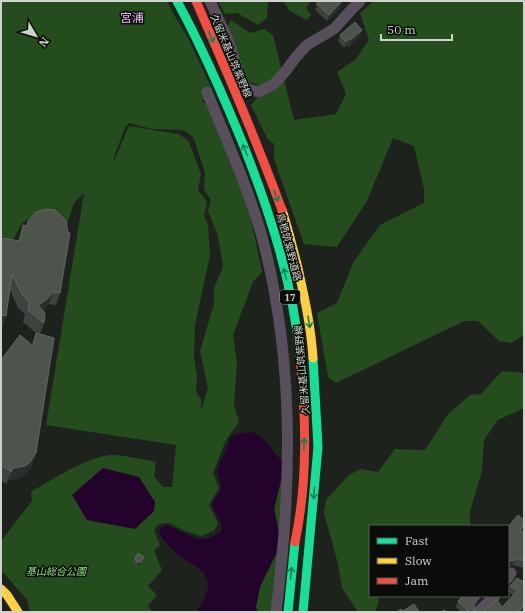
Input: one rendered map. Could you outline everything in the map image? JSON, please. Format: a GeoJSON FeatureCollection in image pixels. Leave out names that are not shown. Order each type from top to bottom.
{"type":"FeatureCollection","features":[{"type":"Feature","properties":{"kind":"main road","name":"鳥栖筑紫野道路"},"geometry":{"type":"LineString","coordinates":[[177,1],[192,28],[254,171],[274,231],[288,286],[298,336],[303,390],[303,468],[300,514],[294,546],[288,612]]}},
{"type":"Feature","properties":{"kind":"main road","name":"久留米基山筑紫野線"},"geometry":{"type":"LineString","coordinates":[[196,1],[239,99],[266,166],[287,225],[304,294],[311,336],[316,394],[318,446],[303,612]]}},
{"type":"Feature","properties":{"kind":"main road"},"geometry":{"type":"LineString","coordinates":[[1,589],[7,595],[18,612]]}},
{"type":"Feature","properties":{"kind":"street"},"geometry":{"type":"LineString","coordinates":[[210,1],[228,40],[242,82],[248,89],[259,92],[274,84],[307,45],[334,29],[360,1]]}},
{"type":"Feature","properties":{"kind":"street"},"geometry":{"type":"LineString","coordinates":[[207,92],[242,175],[261,233],[272,280],[278,316],[285,383],[288,453],[286,520],[276,612]]}},
{"type":"Feature","properties":{"kind":"street"},"geometry":{"type":"LineString","coordinates":[[478,612],[494,597]]}},
{"type":"Feature","properties":{"kind":"green space","name":"基山総合公園"},"geometry":{"type":"Polygon","coordinates":[[[1,1],[167,1],[187,36],[213,91],[202,101],[210,107],[234,164],[251,219],[262,272],[253,282],[233,335],[237,363],[234,404],[239,422],[226,440],[213,473],[219,488],[209,505],[218,523],[214,531],[201,536],[185,531],[169,523],[159,524],[154,530],[160,545],[154,550],[162,570],[148,586],[157,595],[148,606],[153,612],[30,612],[27,600],[1,570],[1,541],[32,501],[31,492],[60,475],[93,459],[113,455],[156,462],[154,476],[163,487],[172,487],[176,445],[46,425],[84,193],[74,203],[67,224],[53,216],[36,215],[22,223],[11,244],[1,242],[1,1]],[[129,123],[125,128],[114,157],[114,161],[129,126],[178,134],[188,140],[201,174],[198,190],[207,202],[204,215],[208,225],[210,255],[195,325],[194,356],[197,376],[196,392],[201,399],[201,411],[208,388],[200,351],[214,304],[214,288],[223,267],[218,236],[208,211],[211,200],[204,189],[205,172],[193,137],[183,130],[152,129],[129,123]]]}},
{"type":"Feature","properties":{"kind":"green space"},"geometry":{"type":"Polygon","coordinates":[[[218,1],[268,1],[267,18],[258,25],[237,13],[225,14],[218,1]]]}},
{"type":"Feature","properties":{"kind":"green space"},"geometry":{"type":"Polygon","coordinates":[[[283,1],[311,1],[306,8],[311,15],[307,20],[290,11],[283,1]]]}},
{"type":"Feature","properties":{"kind":"green space"},"geometry":{"type":"Polygon","coordinates":[[[374,1],[524,1],[524,335],[511,343],[499,341],[478,321],[464,321],[336,383],[328,377],[317,313],[337,303],[353,263],[380,225],[424,203],[424,189],[414,146],[393,138],[367,201],[337,247],[304,244],[274,159],[274,144],[267,138],[251,105],[265,89],[247,80],[226,28],[231,20],[250,33],[264,29],[273,35],[294,120],[336,114],[346,94],[337,72],[356,59],[369,40],[360,13],[374,1]]]}},
{"type":"Feature","properties":{"kind":"green space"},"geometry":{"type":"Polygon","coordinates":[[[502,371],[524,373],[524,408],[498,420],[484,440],[482,471],[470,511],[470,525],[369,525],[369,597],[377,597],[379,601],[375,612],[358,612],[342,588],[338,564],[324,513],[326,500],[349,475],[361,469],[378,472],[395,449],[425,450],[448,414],[470,395],[481,394],[502,371]]]}},
{"type":"Feature","properties":{"kind":"green space"},"geometry":{"type":"Polygon","coordinates":[[[281,480],[290,484],[279,612],[257,612],[256,607],[259,587],[276,554],[279,533],[274,509],[281,480]]]}},
{"type":"Feature","properties":{"kind":"shaded area"},"geometry":{"type":"Polygon","coordinates":[[[252,432],[262,438],[282,461],[281,480],[274,509],[279,533],[276,554],[260,587],[256,607],[257,612],[196,612],[204,600],[208,587],[205,575],[177,554],[165,542],[159,533],[161,528],[166,525],[191,537],[202,539],[206,539],[221,532],[220,520],[214,510],[213,505],[221,486],[218,468],[229,439],[235,434],[252,432]]]}},
{"type":"Feature","properties":{"kind":"shaded area"},"geometry":{"type":"Polygon","coordinates":[[[103,468],[139,477],[155,502],[154,511],[135,529],[87,520],[72,495],[103,468]]]}},
{"type":"Feature","properties":{"kind":"building"},"geometry":{"type":"Polygon","coordinates":[[[320,1],[342,1],[329,15],[317,4],[320,1]]]}},
{"type":"Feature","properties":{"kind":"building"},"geometry":{"type":"Polygon","coordinates":[[[355,22],[362,30],[346,42],[340,35],[355,22]]]}},
{"type":"Feature","properties":{"kind":"building"},"geometry":{"type":"Polygon","coordinates":[[[47,209],[55,210],[66,221],[68,233],[70,233],[60,293],[53,292],[46,300],[38,305],[45,313],[44,323],[28,310],[29,302],[23,296],[12,274],[6,316],[1,315],[1,238],[20,241],[23,225],[27,226],[28,221],[36,212],[47,209]]]}},
{"type":"Feature","properties":{"kind":"building"},"geometry":{"type":"Polygon","coordinates":[[[36,333],[54,338],[36,453],[30,462],[25,466],[13,468],[11,472],[1,465],[1,360],[20,335],[33,346],[36,333]]]}},
{"type":"Feature","properties":{"kind":"building"},"geometry":{"type":"Polygon","coordinates":[[[518,515],[524,520],[524,526],[520,530],[524,533],[524,561],[515,558],[509,562],[509,526],[518,515]]]}},
{"type":"Feature","properties":{"kind":"building"},"geometry":{"type":"Polygon","coordinates":[[[138,553],[144,557],[141,562],[136,561],[135,558],[138,553]]]}},
{"type":"Feature","properties":{"kind":"building"},"geometry":{"type":"Polygon","coordinates":[[[517,578],[524,582],[524,606],[518,612],[482,612],[497,600],[502,607],[518,590],[510,586],[517,578]]]}},
{"type":"Feature","properties":{"kind":"building"},"geometry":{"type":"Polygon","coordinates":[[[462,597],[480,597],[474,604],[475,611],[478,612],[469,612],[458,601],[462,597]]]}},
{"type":"Feature","properties":{"kind":"building"},"geometry":{"type":"Polygon","coordinates":[[[414,604],[419,612],[397,612],[401,609],[403,611],[414,604]]]}},
{"type":"Feature","properties":{"kind":"traffic: fast"},"geometry":{"type":"LineString","coordinates":[[177,1],[220,89],[243,144],[271,222],[292,302],[300,357]]}},
{"type":"Feature","properties":{"kind":"traffic: fast"},"geometry":{"type":"LineString","coordinates":[[303,612],[318,447],[313,358]]}},
{"type":"Feature","properties":{"kind":"traffic: fast"},"geometry":{"type":"LineString","coordinates":[[288,612],[295,542]]}},
{"type":"Feature","properties":{"kind":"traffic: slow"},"geometry":{"type":"LineString","coordinates":[[282,210],[302,287],[309,322],[313,358]]}},
{"type":"Feature","properties":{"kind":"traffic: slow"},"geometry":{"type":"LineString","coordinates":[[1,589],[7,595],[18,612]]}},
{"type":"Feature","properties":{"kind":"traffic: jam"},"geometry":{"type":"LineString","coordinates":[[196,1],[230,79],[282,210]]}},
{"type":"Feature","properties":{"kind":"traffic: jam"},"geometry":{"type":"LineString","coordinates":[[295,542],[302,496],[305,450],[304,403],[300,357]]}},
{"type":"Feature","properties":{"kind":"district","name":"宮浦"},"geometry":{"type":"Point","coordinates":[132,17]}}]}
